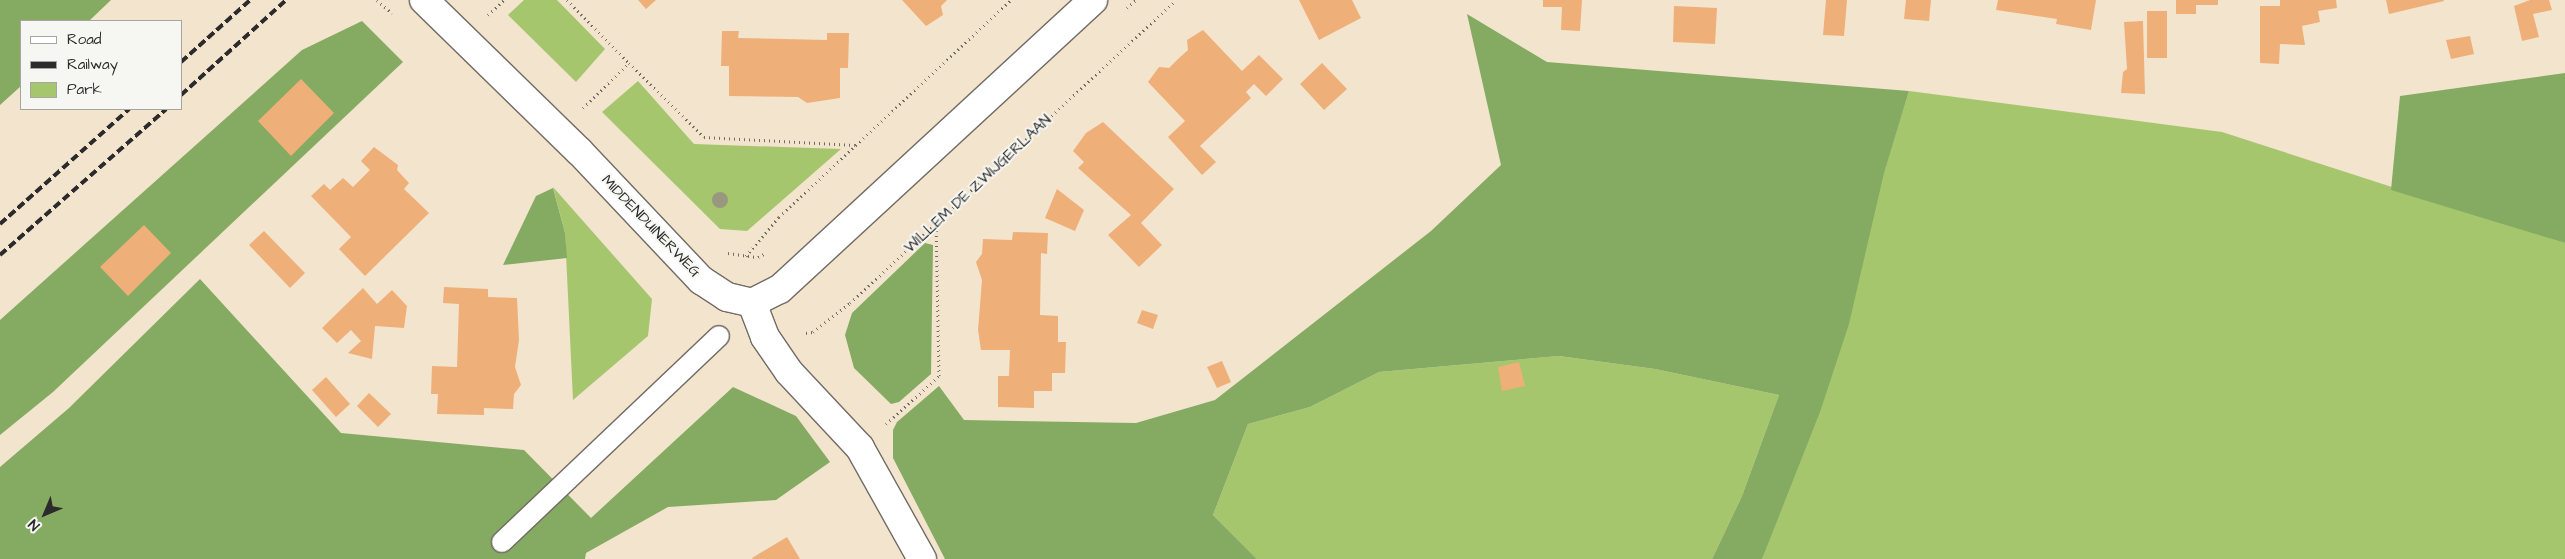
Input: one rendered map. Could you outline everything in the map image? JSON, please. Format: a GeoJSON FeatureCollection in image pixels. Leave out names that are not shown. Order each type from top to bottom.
{"type":"FeatureCollection","features":[{"type":"Feature","properties":{"kind":"street","name":"MIDDENDUINERWEG"},"geometry":{"type":"LineString","coordinates":[[424,0],[579,151],[701,280],[727,297],[752,303]]}},
{"type":"Feature","properties":{"kind":"street"},"geometry":{"type":"LineString","coordinates":[[922,559],[860,448],[789,372],[765,337],[752,303],[780,289],[1093,0]]}},
{"type":"Feature","properties":{"kind":"lane"},"geometry":{"type":"LineString","coordinates":[[502,542],[719,336]]}},
{"type":"Feature","properties":{"kind":"path"},"geometry":{"type":"LineString","coordinates":[[486,18],[504,0]]}},
{"type":"Feature","properties":{"kind":"path"},"geometry":{"type":"LineString","coordinates":[[567,0],[704,137],[855,145]]}},
{"type":"Feature","properties":{"kind":"path"},"geometry":{"type":"LineString","coordinates":[[746,257],[779,217],[1011,0]]}},
{"type":"Feature","properties":{"kind":"path","name":"WILLEM DE ZWIJGERLAAN"},"geometry":{"type":"LineString","coordinates":[[765,337],[813,332],[936,223],[1176,0]]}},
{"type":"Feature","properties":{"kind":"path"},"geometry":{"type":"LineString","coordinates":[[578,112],[629,63]]}},
{"type":"Feature","properties":{"kind":"path"},"geometry":{"type":"LineString","coordinates":[[860,448],[939,376],[936,223]]}},
{"type":"Feature","properties":{"kind":"green space"},"geometry":{"type":"Polygon","coordinates":[[[0,0],[111,0],[90,20],[20,20],[20,87],[0,105],[0,0]]]}},
{"type":"Feature","properties":{"kind":"green space"},"geometry":{"type":"Polygon","coordinates":[[[524,0],[557,0],[605,49],[576,82],[508,15],[524,0]]]}},
{"type":"Feature","properties":{"kind":"green space"},"geometry":{"type":"Polygon","coordinates":[[[1467,14],[1547,62],[1909,91],[1884,173],[1849,324],[1820,412],[1762,559],[1712,559],[1742,496],[1779,395],[1655,369],[1559,356],[1379,372],[1310,407],[1248,424],[1213,515],[1257,559],[945,559],[893,458],[893,430],[897,422],[939,386],[964,420],[1136,423],[1215,400],[1431,231],[1501,165],[1467,14]]]}},
{"type":"Feature","properties":{"kind":"green space"},"geometry":{"type":"Polygon","coordinates":[[[362,21],[403,62],[53,392],[0,435],[0,320],[302,50],[362,21]]]}},
{"type":"Feature","properties":{"kind":"green space"},"geometry":{"type":"Polygon","coordinates":[[[2565,73],[2565,243],[2391,190],[2400,96],[2565,73]]]}},
{"type":"Feature","properties":{"kind":"green space"},"geometry":{"type":"Polygon","coordinates":[[[638,81],[694,144],[841,149],[747,231],[720,229],[602,112],[638,81]]]}},
{"type":"Feature","properties":{"kind":"green space"},"geometry":{"type":"Polygon","coordinates":[[[1909,91],[2222,132],[2565,243],[2565,559],[1762,559],[1909,91]]]}},
{"type":"Feature","properties":{"kind":"green space"},"geometry":{"type":"Polygon","coordinates":[[[553,187],[652,299],[648,336],[573,400],[565,233],[553,187]]]}},
{"type":"Feature","properties":{"kind":"green space"},"geometry":{"type":"Polygon","coordinates":[[[553,188],[565,233],[567,258],[503,265],[536,196],[553,188]]]}},
{"type":"Feature","properties":{"kind":"green space"},"geometry":{"type":"Polygon","coordinates":[[[925,243],[933,245],[931,374],[899,402],[891,404],[854,368],[845,335],[852,313],[925,243]]]}},
{"type":"Feature","properties":{"kind":"green space"},"geometry":{"type":"Polygon","coordinates":[[[200,279],[341,433],[524,450],[591,518],[733,387],[796,416],[830,462],[776,500],[668,507],[586,553],[585,559],[0,559],[0,467],[69,408],[200,279]]]}},
{"type":"Feature","properties":{"kind":"green space"},"geometry":{"type":"Polygon","coordinates":[[[1559,356],[1655,369],[1779,395],[1742,496],[1712,559],[1257,559],[1213,515],[1248,424],[1310,407],[1379,372],[1559,356]]]}},
{"type":"Feature","properties":{"kind":"building"},"geometry":{"type":"Polygon","coordinates":[[[638,0],[656,0],[646,9],[638,0]]]}},
{"type":"Feature","properties":{"kind":"building"},"geometry":{"type":"Polygon","coordinates":[[[902,0],[947,0],[941,6],[943,15],[926,26],[902,0]]]}},
{"type":"Feature","properties":{"kind":"building"},"geometry":{"type":"Polygon","coordinates":[[[1299,0],[1352,0],[1361,18],[1319,40],[1299,0]]]}},
{"type":"Feature","properties":{"kind":"building"},"geometry":{"type":"Polygon","coordinates":[[[1543,0],[1582,0],[1580,31],[1561,30],[1562,7],[1543,7],[1543,0]]]}},
{"type":"Feature","properties":{"kind":"building"},"geometry":{"type":"Polygon","coordinates":[[[1826,0],[1847,0],[1844,36],[1823,35],[1826,0]]]}},
{"type":"Feature","properties":{"kind":"building"},"geometry":{"type":"Polygon","coordinates":[[[1906,0],[1931,0],[1929,21],[1904,19],[1906,0]]]}},
{"type":"Feature","properties":{"kind":"building"},"geometry":{"type":"Polygon","coordinates":[[[1998,0],[2096,0],[2091,30],[2056,24],[2057,19],[1996,10],[1998,0]]]}},
{"type":"Feature","properties":{"kind":"building"},"geometry":{"type":"Polygon","coordinates":[[[2176,0],[2218,0],[2218,5],[2196,5],[2196,14],[2176,14],[2176,0]]]}},
{"type":"Feature","properties":{"kind":"building"},"geometry":{"type":"Polygon","coordinates":[[[2280,0],[2336,0],[2337,8],[2318,11],[2320,22],[2302,26],[2305,45],[2280,44],[2279,64],[2260,63],[2260,6],[2280,6],[2280,0]]]}},
{"type":"Feature","properties":{"kind":"building"},"geometry":{"type":"Polygon","coordinates":[[[2386,0],[2444,0],[2444,1],[2389,14],[2386,0]]]}},
{"type":"Feature","properties":{"kind":"building"},"geometry":{"type":"Polygon","coordinates":[[[2530,0],[2549,0],[2552,10],[2533,14],[2539,37],[2522,41],[2514,6],[2530,0]]]}},
{"type":"Feature","properties":{"kind":"building"},"geometry":{"type":"Polygon","coordinates":[[[1674,6],[1717,8],[1715,44],[1673,42],[1674,6]]]}},
{"type":"Feature","properties":{"kind":"building"},"geometry":{"type":"Polygon","coordinates":[[[2147,11],[2167,11],[2167,58],[2147,58],[2147,11]]]}},
{"type":"Feature","properties":{"kind":"building"},"geometry":{"type":"Polygon","coordinates":[[[2143,21],[2145,94],[2121,93],[2123,72],[2127,69],[2124,22],[2143,21]]]}},
{"type":"Feature","properties":{"kind":"building"},"geometry":{"type":"Polygon","coordinates":[[[1203,30],[1242,71],[1259,55],[1283,79],[1266,96],[1254,84],[1246,92],[1251,98],[1200,146],[1216,162],[1202,175],[1168,137],[1185,121],[1148,82],[1159,67],[1169,68],[1188,50],[1187,40],[1203,30]]]}},
{"type":"Feature","properties":{"kind":"building"},"geometry":{"type":"Polygon","coordinates":[[[722,31],[739,31],[738,38],[827,40],[827,33],[849,33],[848,68],[840,68],[840,98],[807,103],[798,97],[729,96],[729,66],[721,66],[722,31]]]}},
{"type":"Feature","properties":{"kind":"building"},"geometry":{"type":"Polygon","coordinates":[[[2470,36],[2474,54],[2451,59],[2446,40],[2470,36]]]}},
{"type":"Feature","properties":{"kind":"building"},"geometry":{"type":"Polygon","coordinates":[[[1322,63],[1347,89],[1324,110],[1300,84],[1322,63]]]}},
{"type":"Feature","properties":{"kind":"building"},"geometry":{"type":"Polygon","coordinates":[[[301,79],[334,113],[291,156],[258,121],[301,79]]]}},
{"type":"Feature","properties":{"kind":"building"},"geometry":{"type":"Polygon","coordinates":[[[1103,122],[1174,189],[1141,223],[1162,245],[1139,267],[1108,235],[1131,215],[1078,168],[1084,162],[1073,151],[1086,133],[1103,122]]]}},
{"type":"Feature","properties":{"kind":"building"},"geometry":{"type":"Polygon","coordinates":[[[374,147],[398,165],[397,170],[409,183],[404,189],[429,213],[365,276],[339,249],[351,237],[311,196],[324,184],[330,190],[343,178],[353,187],[370,170],[361,161],[374,147]]]}},
{"type":"Feature","properties":{"kind":"building"},"geometry":{"type":"Polygon","coordinates":[[[1057,189],[1084,210],[1075,231],[1045,218],[1057,189]]]}},
{"type":"Feature","properties":{"kind":"building"},"geometry":{"type":"Polygon","coordinates":[[[144,225],[171,253],[128,296],[100,267],[144,225]]]}},
{"type":"Feature","properties":{"kind":"building"},"geometry":{"type":"Polygon","coordinates":[[[264,231],[305,273],[290,288],[249,245],[264,231]]]}},
{"type":"Feature","properties":{"kind":"building"},"geometry":{"type":"Polygon","coordinates":[[[1013,232],[1048,233],[1047,254],[1041,253],[1040,315],[1058,316],[1058,342],[1066,342],[1065,373],[1052,373],[1052,391],[1034,391],[1034,408],[998,407],[998,376],[1009,376],[1010,350],[981,350],[978,330],[982,280],[976,262],[982,254],[983,239],[1012,240],[1013,232]]]}},
{"type":"Feature","properties":{"kind":"building"},"geometry":{"type":"Polygon","coordinates":[[[444,287],[488,289],[488,297],[517,298],[519,340],[515,367],[521,385],[514,394],[513,409],[484,408],[484,415],[437,414],[438,394],[431,394],[432,366],[457,367],[459,304],[443,303],[444,287]]]}},
{"type":"Feature","properties":{"kind":"building"},"geometry":{"type":"Polygon","coordinates":[[[363,288],[377,304],[392,290],[407,306],[404,328],[375,326],[372,359],[348,353],[361,341],[351,330],[337,343],[322,328],[363,288]]]}},
{"type":"Feature","properties":{"kind":"building"},"geometry":{"type":"Polygon","coordinates":[[[1142,310],[1158,315],[1153,329],[1137,323],[1142,310]]]}},
{"type":"Feature","properties":{"kind":"building"},"geometry":{"type":"Polygon","coordinates":[[[1222,361],[1231,382],[1217,388],[1207,367],[1222,361]]]}},
{"type":"Feature","properties":{"kind":"building"},"geometry":{"type":"Polygon","coordinates":[[[1519,362],[1525,386],[1502,391],[1498,367],[1519,362]]]}},
{"type":"Feature","properties":{"kind":"building"},"geometry":{"type":"Polygon","coordinates":[[[326,377],[350,404],[336,417],[312,390],[326,377]]]}},
{"type":"Feature","properties":{"kind":"building"},"geometry":{"type":"Polygon","coordinates":[[[369,393],[391,414],[378,427],[357,406],[369,393]]]}},
{"type":"Feature","properties":{"kind":"building"},"geometry":{"type":"Polygon","coordinates":[[[787,537],[800,559],[752,558],[787,537]]]}},
{"type":"Feature","properties":{"kind":"railway"},"geometry":{"type":"LineString","coordinates":[[182,61],[250,0]]}},
{"type":"Feature","properties":{"kind":"railway"},"geometry":{"type":"LineString","coordinates":[[182,94],[286,0]]}},
{"type":"Feature","properties":{"kind":"railway"},"geometry":{"type":"LineString","coordinates":[[0,224],[128,110]]}},
{"type":"Feature","properties":{"kind":"railway"},"geometry":{"type":"LineString","coordinates":[[0,255],[165,110]]}}]}
